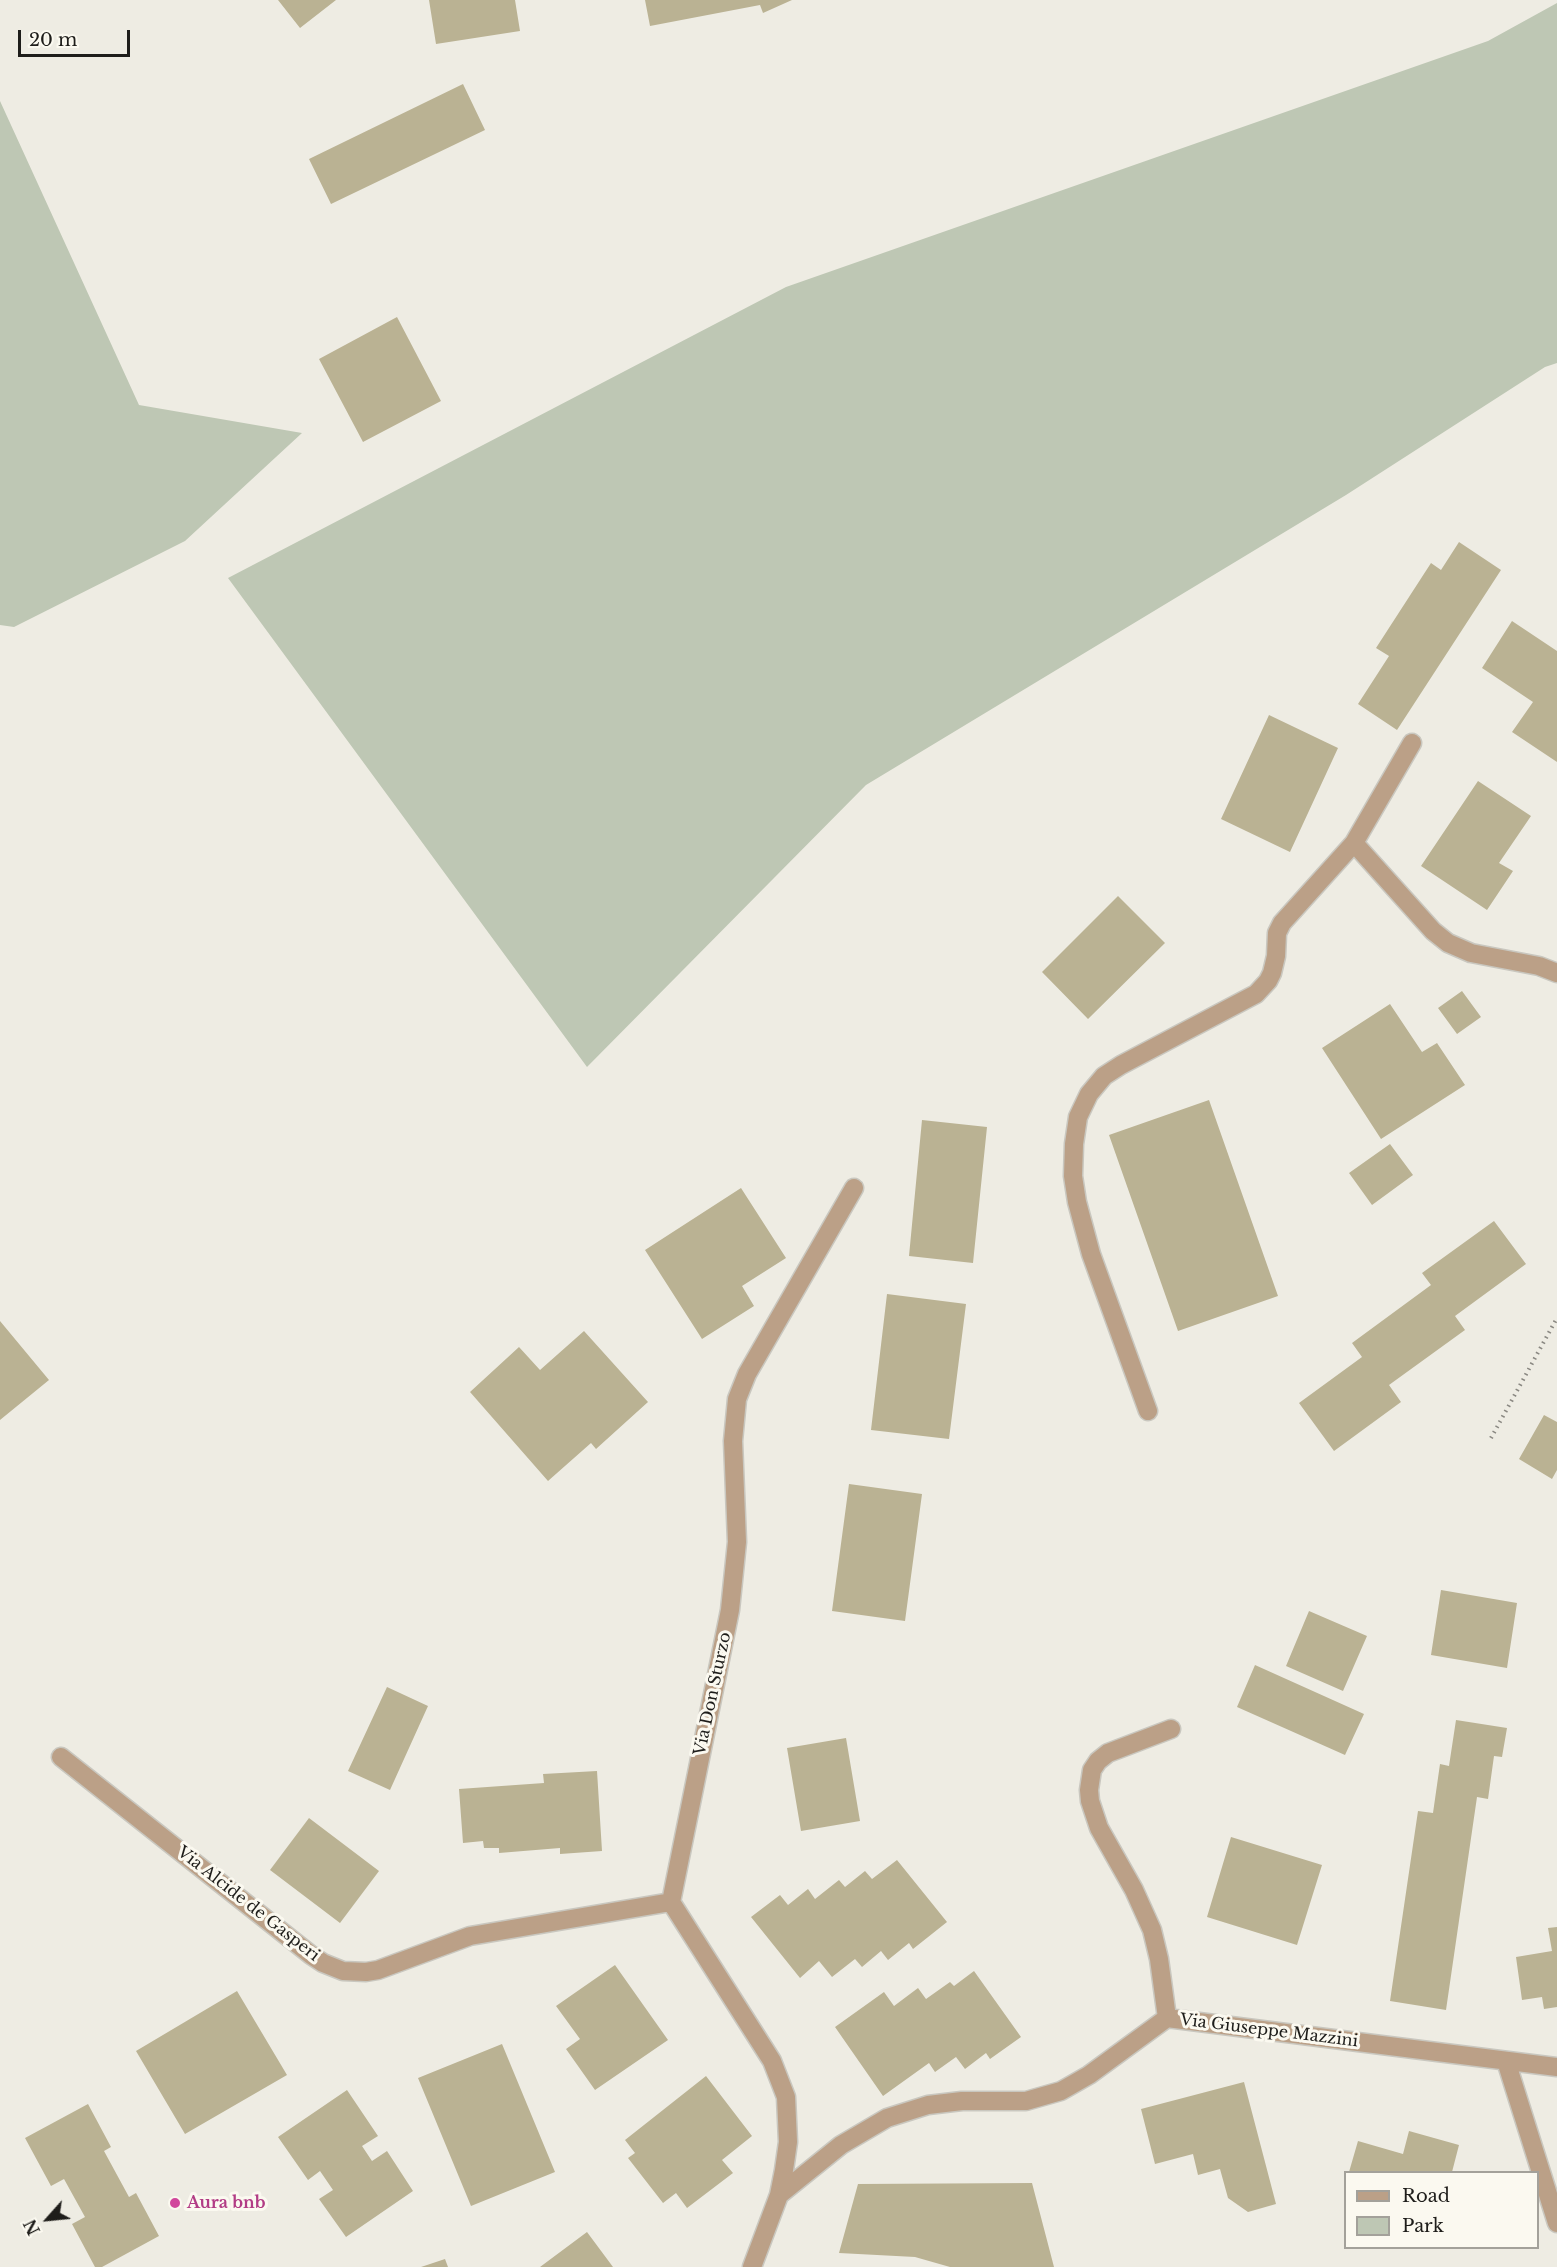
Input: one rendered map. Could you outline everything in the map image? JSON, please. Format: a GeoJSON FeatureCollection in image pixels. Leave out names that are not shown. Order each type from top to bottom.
{"type":"FeatureCollection","features":[{"type":"Feature","properties":{"kind":"street"},"geometry":{"type":"LineString","coordinates":[[1148,1411],[1091,1254],[1081,1220],[1073,1176],[1078,1117],[1089,1094],[1104,1076],[1250,998],[1262,988],[1275,964],[1277,933],[1282,922],[1354,843],[1412,743]]}},
{"type":"Feature","properties":{"kind":"street"},"geometry":{"type":"LineString","coordinates":[[1354,843],[1434,931],[1448,943],[1471,953],[1539,966],[1557,973]]}},
{"type":"Feature","properties":{"kind":"street","name":"Via Don Sturzo"},"geometry":{"type":"LineString","coordinates":[[670,1902],[730,1610],[737,1542],[734,1410],[747,1374],[854,1188]]}},
{"type":"Feature","properties":{"kind":"street"},"geometry":{"type":"LineString","coordinates":[[1167,2018],[1159,1959],[1152,1930],[1134,1890],[1099,1828],[1090,1801],[1089,1790],[1092,1770],[1098,1761],[1108,1754],[1171,1729]]}},
{"type":"Feature","properties":{"kind":"street","name":"Via Alcide de Gasperi"},"geometry":{"type":"LineString","coordinates":[[61,1757],[311,1955],[343,1971],[378,1970],[470,1936],[670,1902]]}},
{"type":"Feature","properties":{"kind":"street"},"geometry":{"type":"LineString","coordinates":[[670,1902],[772,2061],[786,2097],[787,2154],[779,2194],[752,2267]]}},
{"type":"Feature","properties":{"kind":"street","name":"Via Giuseppe Mazzini"},"geometry":{"type":"LineString","coordinates":[[779,2194],[841,2145],[887,2118],[928,2105],[962,2101],[1026,2101],[1061,2091],[1089,2075],[1167,2018],[1557,2067]]}},
{"type":"Feature","properties":{"kind":"street"},"geometry":{"type":"LineString","coordinates":[[1506,2061],[1557,2223]]}},
{"type":"Feature","properties":{"kind":"path"},"geometry":{"type":"LineString","coordinates":[[1491,1438],[1557,1318]]}},
{"type":"Feature","properties":{"kind":"green space"},"geometry":{"type":"Polygon","coordinates":[[[1557,3],[1557,363],[1545,367],[1346,495],[866,785],[587,1067],[228,578],[786,287],[1488,41],[1557,3]]]}},
{"type":"Feature","properties":{"kind":"green space"},"geometry":{"type":"Polygon","coordinates":[[[0,101],[139,405],[302,433],[185,541],[14,627],[0,625],[0,101]]]}},
{"type":"Feature","properties":{"kind":"building"},"geometry":{"type":"Polygon","coordinates":[[[278,0],[336,0],[300,28],[278,0]]]}},
{"type":"Feature","properties":{"kind":"building"},"geometry":{"type":"Polygon","coordinates":[[[429,0],[515,0],[520,31],[436,44],[429,0]]]}},
{"type":"Feature","properties":{"kind":"building"},"geometry":{"type":"Polygon","coordinates":[[[645,0],[792,0],[763,13],[760,5],[650,26],[645,0]]]}},
{"type":"Feature","properties":{"kind":"building"},"geometry":{"type":"Polygon","coordinates":[[[463,84],[485,130],[331,204],[309,159],[463,84]]]}},
{"type":"Feature","properties":{"kind":"building"},"geometry":{"type":"Polygon","coordinates":[[[397,317],[441,401],[363,442],[319,359],[397,317]]]}},
{"type":"Feature","properties":{"kind":"building"},"geometry":{"type":"Polygon","coordinates":[[[1459,542],[1501,570],[1397,730],[1358,704],[1389,656],[1376,648],[1431,563],[1441,570],[1459,542]]]}},
{"type":"Feature","properties":{"kind":"building"},"geometry":{"type":"Polygon","coordinates":[[[1512,621],[1557,651],[1557,762],[1512,732],[1533,702],[1482,668],[1512,621]]]}},
{"type":"Feature","properties":{"kind":"building"},"geometry":{"type":"Polygon","coordinates":[[[1269,715],[1338,748],[1290,852],[1221,819],[1269,715]]]}},
{"type":"Feature","properties":{"kind":"building"},"geometry":{"type":"Polygon","coordinates":[[[1478,781],[1531,816],[1499,863],[1513,871],[1487,910],[1421,866],[1478,781]]]}},
{"type":"Feature","properties":{"kind":"building"},"geometry":{"type":"Polygon","coordinates":[[[1118,896],[1165,943],[1088,1019],[1042,972],[1118,896]]]}},
{"type":"Feature","properties":{"kind":"building"},"geometry":{"type":"Polygon","coordinates":[[[1462,991],[1481,1017],[1457,1034],[1438,1008],[1462,991]]]}},
{"type":"Feature","properties":{"kind":"building"},"geometry":{"type":"Polygon","coordinates":[[[1390,1004],[1422,1052],[1437,1043],[1465,1085],[1381,1139],[1322,1048],[1390,1004]]]}},
{"type":"Feature","properties":{"kind":"building"},"geometry":{"type":"Polygon","coordinates":[[[1209,1100],[1278,1296],[1178,1331],[1109,1135],[1209,1100]]]}},
{"type":"Feature","properties":{"kind":"building"},"geometry":{"type":"Polygon","coordinates":[[[922,1120],[987,1127],[973,1263],[909,1256],[922,1120]]]}},
{"type":"Feature","properties":{"kind":"building"},"geometry":{"type":"Polygon","coordinates":[[[1390,1144],[1413,1175],[1372,1205],[1349,1173],[1390,1144]]]}},
{"type":"Feature","properties":{"kind":"building"},"geometry":{"type":"Polygon","coordinates":[[[741,1188],[786,1258],[742,1286],[754,1306],[702,1339],[645,1250],[741,1188]]]}},
{"type":"Feature","properties":{"kind":"building"},"geometry":{"type":"Polygon","coordinates":[[[1494,1221],[1526,1264],[1455,1316],[1465,1330],[1389,1385],[1401,1402],[1334,1451],[1299,1403],[1362,1357],[1352,1343],[1431,1285],[1422,1273],[1494,1221]]]}},
{"type":"Feature","properties":{"kind":"building"},"geometry":{"type":"Polygon","coordinates":[[[887,1294],[966,1304],[949,1439],[871,1430],[887,1294]]]}},
{"type":"Feature","properties":{"kind":"building"},"geometry":{"type":"Polygon","coordinates":[[[0,1321],[49,1380],[0,1420],[0,1321]]]}},
{"type":"Feature","properties":{"kind":"building"},"geometry":{"type":"Polygon","coordinates":[[[584,1331],[648,1402],[596,1449],[591,1443],[548,1481],[470,1392],[519,1347],[540,1370],[584,1331]]]}},
{"type":"Feature","properties":{"kind":"building"},"geometry":{"type":"Polygon","coordinates":[[[1544,1415],[1557,1422],[1557,1470],[1552,1479],[1519,1459],[1544,1415]]]}},
{"type":"Feature","properties":{"kind":"building"},"geometry":{"type":"Polygon","coordinates":[[[849,1484],[922,1494],[905,1621],[832,1611],[849,1484]]]}},
{"type":"Feature","properties":{"kind":"building"},"geometry":{"type":"Polygon","coordinates":[[[1441,1590],[1517,1603],[1507,1668],[1431,1655],[1441,1590]]]}},
{"type":"Feature","properties":{"kind":"building"},"geometry":{"type":"Polygon","coordinates":[[[1309,1611],[1367,1636],[1343,1691],[1286,1666],[1309,1611]]]}},
{"type":"Feature","properties":{"kind":"building"},"geometry":{"type":"Polygon","coordinates":[[[1255,1665],[1364,1714],[1345,1755],[1237,1707],[1255,1665]]]}},
{"type":"Feature","properties":{"kind":"building"},"geometry":{"type":"Polygon","coordinates":[[[387,1687],[428,1706],[390,1790],[348,1771],[387,1687]]]}},
{"type":"Feature","properties":{"kind":"building"},"geometry":{"type":"Polygon","coordinates":[[[1456,1720],[1507,1728],[1502,1757],[1494,1756],[1488,1799],[1477,1797],[1446,2010],[1390,2001],[1418,1811],[1433,1813],[1440,1764],[1449,1766],[1456,1720]]]}},
{"type":"Feature","properties":{"kind":"building"},"geometry":{"type":"Polygon","coordinates":[[[846,1738],[860,1821],[801,1831],[787,1748],[846,1738]]]}},
{"type":"Feature","properties":{"kind":"building"},"geometry":{"type":"Polygon","coordinates":[[[597,1771],[602,1851],[560,1854],[560,1848],[499,1853],[499,1848],[484,1848],[483,1841],[463,1843],[459,1789],[544,1783],[543,1774],[597,1771]]]}},
{"type":"Feature","properties":{"kind":"building"},"geometry":{"type":"Polygon","coordinates":[[[309,1818],[379,1871],[340,1923],[270,1870],[309,1818]]]}},
{"type":"Feature","properties":{"kind":"building"},"geometry":{"type":"Polygon","coordinates":[[[1231,1837],[1322,1865],[1297,1945],[1207,1917],[1231,1837]]]}},
{"type":"Feature","properties":{"kind":"building"},"geometry":{"type":"Polygon","coordinates":[[[897,1860],[947,1922],[913,1949],[909,1943],[888,1960],[881,1951],[862,1967],[855,1959],[832,1977],[819,1961],[800,1978],[751,1917],[780,1895],[788,1905],[808,1889],[815,1899],[839,1880],[845,1887],[865,1871],[872,1879],[897,1860]]]}},
{"type":"Feature","properties":{"kind":"building"},"geometry":{"type":"Polygon","coordinates":[[[1557,1927],[1557,2007],[1544,2009],[1542,1997],[1522,2000],[1516,1957],[1552,1951],[1548,1928],[1557,1927]]]}},
{"type":"Feature","properties":{"kind":"building"},"geometry":{"type":"Polygon","coordinates":[[[615,1965],[668,2040],[595,2090],[566,2049],[580,2039],[556,2006],[615,1965]]]}},
{"type":"Feature","properties":{"kind":"building"},"geometry":{"type":"Polygon","coordinates":[[[974,1971],[1021,2037],[990,2059],[986,2053],[965,2069],[956,2057],[935,2072],[929,2063],[883,2096],[835,2027],[884,1992],[894,2006],[918,1988],[926,1999],[950,1982],[954,1986],[974,1971]]]}},
{"type":"Feature","properties":{"kind":"building"},"geometry":{"type":"Polygon","coordinates":[[[237,1991],[287,2075],[185,2134],[136,2051],[237,1991]]]}},
{"type":"Feature","properties":{"kind":"building"},"geometry":{"type":"Polygon","coordinates":[[[502,2044],[555,2172],[471,2206],[418,2078],[502,2044]]]}},
{"type":"Feature","properties":{"kind":"building"},"geometry":{"type":"Polygon","coordinates":[[[706,2076],[752,2136],[722,2160],[733,2173],[687,2208],[676,2193],[663,2203],[628,2158],[635,2153],[625,2140],[706,2076]]]}},
{"type":"Feature","properties":{"kind":"building"},"geometry":{"type":"Polygon","coordinates":[[[1244,2082],[1276,2204],[1248,2212],[1228,2198],[1220,2169],[1198,2175],[1193,2154],[1155,2164],[1141,2109],[1244,2082]]]}},
{"type":"Feature","properties":{"kind":"building"},"geometry":{"type":"Polygon","coordinates":[[[347,2090],[378,2136],[362,2146],[372,2161],[387,2151],[413,2191],[346,2237],[319,2199],[333,2190],[320,2171],[308,2180],[278,2137],[347,2090]]]}},
{"type":"Feature","properties":{"kind":"building"},"geometry":{"type":"Polygon","coordinates":[[[88,2104],[111,2147],[104,2151],[129,2197],[136,2193],[159,2236],[102,2267],[95,2267],[72,2224],[85,2217],[64,2179],[51,2186],[25,2138],[88,2104]]]}},
{"type":"Feature","properties":{"kind":"building"},"geometry":{"type":"Polygon","coordinates":[[[1409,2131],[1459,2145],[1452,2171],[1349,2171],[1358,2141],[1403,2154],[1409,2131]]]}},
{"type":"Feature","properties":{"kind":"building"},"geometry":{"type":"Polygon","coordinates":[[[1032,2183],[1054,2267],[950,2267],[915,2257],[839,2253],[858,2184],[1032,2183]]]}},
{"type":"Feature","properties":{"kind":"building"},"geometry":{"type":"Polygon","coordinates":[[[587,2232],[613,2267],[540,2267],[587,2232]]]}},
{"type":"Feature","properties":{"kind":"building"},"geometry":{"type":"Polygon","coordinates":[[[445,2259],[448,2267],[421,2267],[445,2259]]]}},
{"type":"Feature","properties":{"kind":"place","name":"Aura bnb"},"geometry":{"type":"Point","coordinates":[175,2203]}}]}
